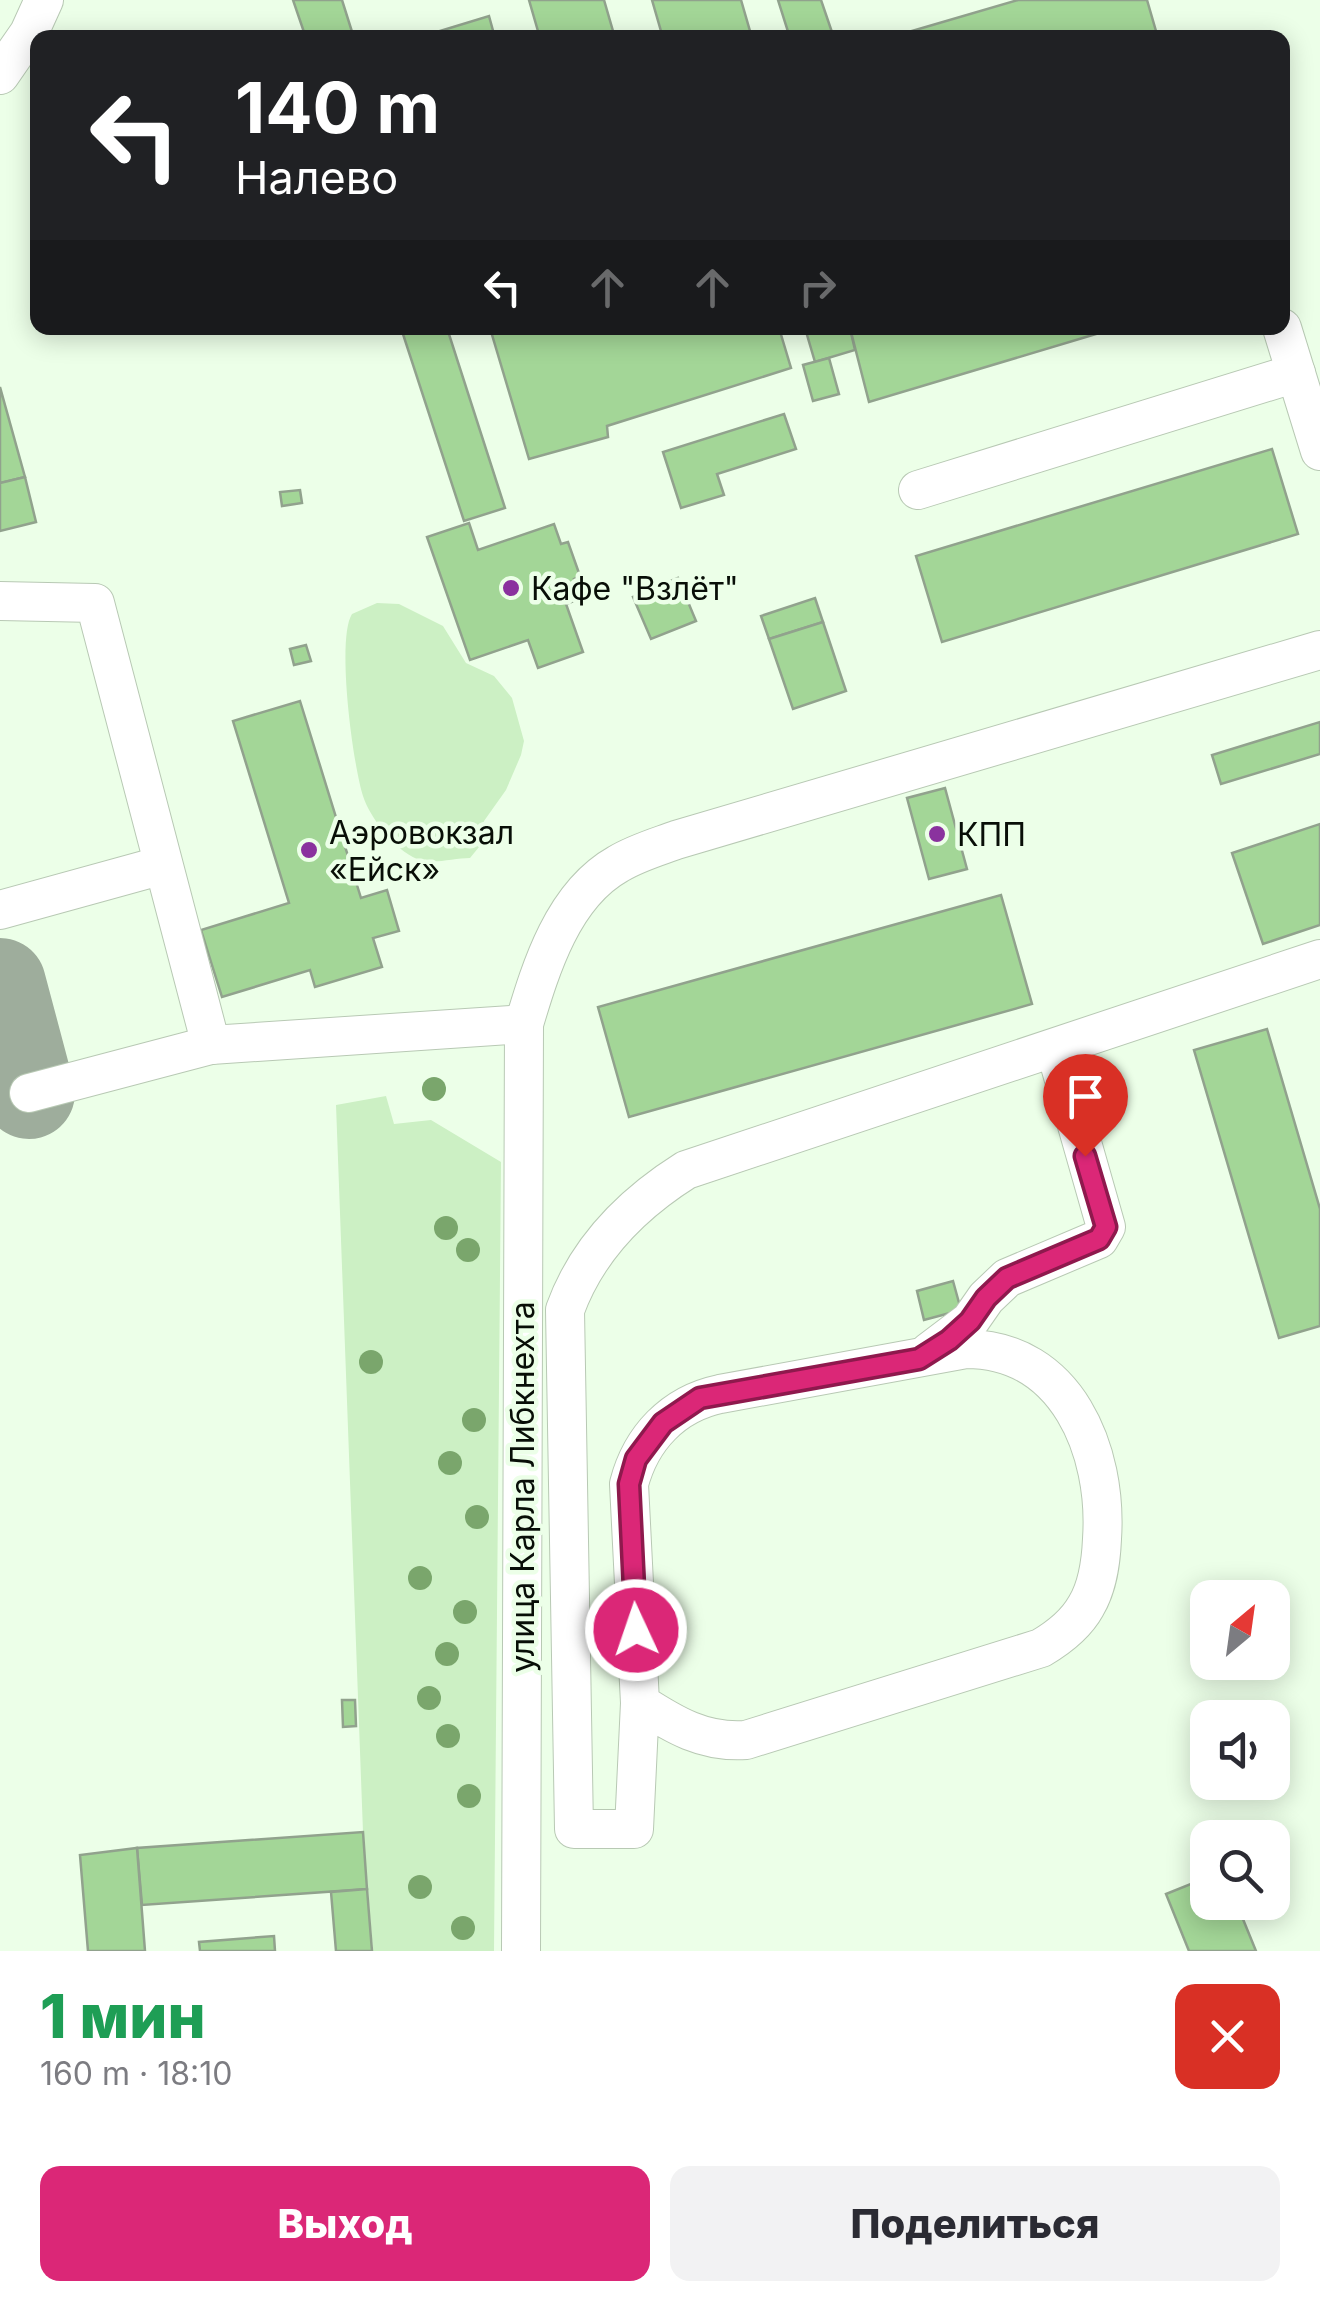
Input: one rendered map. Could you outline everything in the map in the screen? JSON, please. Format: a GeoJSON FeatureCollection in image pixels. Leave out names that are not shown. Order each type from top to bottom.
{"type":"FeatureCollection","features":[{"type":"Feature","properties":{"kind":"street"},"geometry":{"type":"LineString","coordinates":[[30,30],[44,0]]}},
{"type":"Feature","properties":{"kind":"street"},"geometry":{"type":"LineString","coordinates":[[0,74],[30,31]]}},
{"type":"Feature","properties":{"kind":"street"},"geometry":{"type":"LineString","coordinates":[[1284,335],[1320,451]]}},
{"type":"Feature","properties":{"kind":"street"},"geometry":{"type":"LineString","coordinates":[[918,490],[1296,373]]}},
{"type":"Feature","properties":{"kind":"street"},"geometry":{"type":"LineString","coordinates":[[0,601],[95,603],[210,1046]]}},
{"type":"Feature","properties":{"kind":"street","name":"улица Карла Либкнехта"},"geometry":{"type":"LineString","coordinates":[[520,1951],[524,1024],[539,975],[567,919],[595,880],[619,863],[676,840],[1320,650]]}},
{"type":"Feature","properties":{"kind":"street"},"geometry":{"type":"LineString","coordinates":[[0,910],[163,865]]}},
{"type":"Feature","properties":{"kind":"street"},"geometry":{"type":"LineString","coordinates":[[640,1702],[698,1736],[722,1742],[746,1740],[1040,1648],[1055,1640],[1086,1608],[1097,1580],[1104,1518],[1092,1451],[1074,1409],[1046,1376],[992,1349],[966,1350],[700,1398],[671,1416],[647,1440],[629,1484],[640,1702],[634,1829],[574,1829],[565,1310],[576,1281],[620,1222],[651,1192],[686,1170],[1320,960]]}},
{"type":"Feature","properties":{"kind":"street"},"geometry":{"type":"LineString","coordinates":[[28,1092],[210,1046],[524,1024]]}},
{"type":"Feature","properties":{"kind":"street"},"geometry":{"type":"LineString","coordinates":[[919,1359],[970,1321],[1007,1278],[1099,1239],[1106,1227],[1055,1048]]}},
{"type":"Feature","properties":{"kind":"green space"},"geometry":{"type":"Polygon","coordinates":[[[377,603],[399,604],[443,626],[466,663],[494,676],[512,698],[524,741],[521,755],[506,790],[484,821],[479,847],[470,858],[429,861],[409,855],[384,832],[363,796],[351,731],[347,628],[352,614],[377,603]]]}},
{"type":"Feature","properties":{"kind":"green space"},"geometry":{"type":"Polygon","coordinates":[[[386,1096],[394,1124],[431,1120],[501,1162],[494,1951],[373,1951],[363,1832],[336,1105],[386,1096]]]}},
{"type":"Feature","properties":{"kind":"building"},"geometry":{"type":"Polygon","coordinates":[[[293,0],[342,0],[351,30],[303,30],[293,0]]]}},
{"type":"Feature","properties":{"kind":"building"},"geometry":{"type":"Polygon","coordinates":[[[529,0],[604,0],[613,30],[538,30],[529,0]]]}},
{"type":"Feature","properties":{"kind":"building"},"geometry":{"type":"Polygon","coordinates":[[[652,0],[741,0],[750,30],[661,30],[652,0]]]}},
{"type":"Feature","properties":{"kind":"building"},"geometry":{"type":"Polygon","coordinates":[[[778,0],[821,0],[831,30],[787,30],[778,0]]]}},
{"type":"Feature","properties":{"kind":"building"},"geometry":{"type":"Polygon","coordinates":[[[1018,0],[1147,0],[1156,30],[915,30],[1018,0]]]}},
{"type":"Feature","properties":{"kind":"building"},"geometry":{"type":"Polygon","coordinates":[[[489,16],[493,30],[443,30],[489,16]]]}},
{"type":"Feature","properties":{"kind":"building"},"geometry":{"type":"Polygon","coordinates":[[[403,335],[449,335],[505,508],[464,521],[403,335]]]}},
{"type":"Feature","properties":{"kind":"building"},"geometry":{"type":"Polygon","coordinates":[[[492,335],[781,335],[791,368],[607,426],[608,437],[529,459],[492,335]]]}},
{"type":"Feature","properties":{"kind":"building"},"geometry":{"type":"Polygon","coordinates":[[[807,335],[852,335],[855,350],[815,362],[807,335]]]}},
{"type":"Feature","properties":{"kind":"building"},"geometry":{"type":"Polygon","coordinates":[[[852,335],[1093,335],[869,402],[852,335]]]}},
{"type":"Feature","properties":{"kind":"building"},"geometry":{"type":"Polygon","coordinates":[[[829,358],[839,394],[813,401],[803,365],[829,358]]]}},
{"type":"Feature","properties":{"kind":"building"},"geometry":{"type":"Polygon","coordinates":[[[0,387],[25,477],[0,483],[0,387]]]}},
{"type":"Feature","properties":{"kind":"building"},"geometry":{"type":"Polygon","coordinates":[[[784,414],[796,449],[717,474],[724,495],[681,508],[663,452],[784,414]]]}},
{"type":"Feature","properties":{"kind":"building"},"geometry":{"type":"Polygon","coordinates":[[[1272,449],[1298,534],[942,642],[916,556],[1272,449]]]}},
{"type":"Feature","properties":{"kind":"building"},"geometry":{"type":"Polygon","coordinates":[[[25,477],[36,522],[0,531],[0,483],[25,477]]]}},
{"type":"Feature","properties":{"kind":"building"},"geometry":{"type":"Polygon","coordinates":[[[300,490],[302,503],[282,506],[280,492],[300,490]]]}},
{"type":"Feature","properties":{"kind":"building","name":"Кафе \"Взлёт\""},"geometry":{"type":"Polygon","coordinates":[[[469,523],[478,550],[554,524],[561,544],[568,542],[580,576],[574,579],[582,598],[566,604],[583,652],[538,668],[528,640],[470,660],[427,537],[469,523]]]}},
{"type":"Feature","properties":{"kind":"building"},"geometry":{"type":"Polygon","coordinates":[[[678,578],[696,621],[651,639],[633,597],[678,578]]]}},
{"type":"Feature","properties":{"kind":"building"},"geometry":{"type":"Polygon","coordinates":[[[815,598],[823,622],[769,639],[761,616],[815,598]]]}},
{"type":"Feature","properties":{"kind":"building"},"geometry":{"type":"Polygon","coordinates":[[[823,622],[846,691],[793,709],[769,639],[823,622]]]}},
{"type":"Feature","properties":{"kind":"building"},"geometry":{"type":"Polygon","coordinates":[[[306,645],[311,661],[294,665],[290,649],[306,645]]]}},
{"type":"Feature","properties":{"kind":"building","name":"Аэровокзал «Ейск»"},"geometry":{"type":"Polygon","coordinates":[[[300,701],[361,898],[387,890],[399,931],[373,938],[382,967],[315,987],[310,970],[222,997],[201,930],[289,903],[233,721],[300,701]]]}},
{"type":"Feature","properties":{"kind":"building"},"geometry":{"type":"Polygon","coordinates":[[[1320,722],[1320,754],[1221,784],[1212,755],[1320,722]]]}},
{"type":"Feature","properties":{"kind":"building","name":"КПП"},"geometry":{"type":"Polygon","coordinates":[[[945,788],[967,869],[929,879],[907,798],[945,788]]]}},
{"type":"Feature","properties":{"kind":"building"},"geometry":{"type":"Polygon","coordinates":[[[1320,824],[1320,925],[1263,944],[1232,853],[1320,824]]]}},
{"type":"Feature","properties":{"kind":"building"},"geometry":{"type":"Polygon","coordinates":[[[1001,895],[1032,1004],[629,1117],[598,1007],[1001,895]]]}},
{"type":"Feature","properties":{"kind":"building"},"geometry":{"type":"Polygon","coordinates":[[[1267,1029],[1320,1209],[1320,1326],[1279,1338],[1194,1050],[1267,1029]]]}},
{"type":"Feature","properties":{"kind":"building"},"geometry":{"type":"Polygon","coordinates":[[[953,1281],[961,1310],[924,1320],[917,1291],[953,1281]]]}},
{"type":"Feature","properties":{"kind":"building"},"geometry":{"type":"Polygon","coordinates":[[[342,1700],[355,1700],[356,1726],[343,1727],[342,1700]]]}},
{"type":"Feature","properties":{"kind":"building"},"geometry":{"type":"Polygon","coordinates":[[[363,1832],[367,1889],[142,1905],[137,1848],[363,1832]]]}},
{"type":"Feature","properties":{"kind":"building"},"geometry":{"type":"Polygon","coordinates":[[[137,1848],[145,1951],[88,1951],[80,1855],[137,1848]]]}},
{"type":"Feature","properties":{"kind":"building"},"geometry":{"type":"Polygon","coordinates":[[[1190,1884],[1190,1920],[1243,1920],[1256,1951],[1189,1951],[1166,1894],[1190,1884]]]}},
{"type":"Feature","properties":{"kind":"building"},"geometry":{"type":"Polygon","coordinates":[[[367,1889],[372,1951],[336,1951],[331,1892],[367,1889]]]}},
{"type":"Feature","properties":{"kind":"building"},"geometry":{"type":"Polygon","coordinates":[[[274,1936],[275,1951],[200,1951],[199,1942],[274,1936]]]}},
{"type":"Feature","properties":{"kind":"taxiway"},"geometry":{"type":"LineString","coordinates":[[0,984],[29,1093]]}},
{"type":"Feature","properties":{"kind":"place","name":"Кафе \"Взлёт\""},"geometry":{"type":"Point","coordinates":[511,588]}},
{"type":"Feature","properties":{"kind":"place","name":"КПП"},"geometry":{"type":"Point","coordinates":[937,834]}},
{"type":"Feature","properties":{"kind":"place","name":"Аэровокзал «Ейск»"},"geometry":{"type":"Point","coordinates":[309,850]}},
{"type":"Feature","properties":{"kind":"route"},"geometry":{"type":"LineString","coordinates":[[636,1630],[629,1484],[636,1459],[663,1423],[700,1398],[919,1359],[970,1321],[1007,1278],[1099,1239],[1106,1227],[1085,1156]]}}]}
